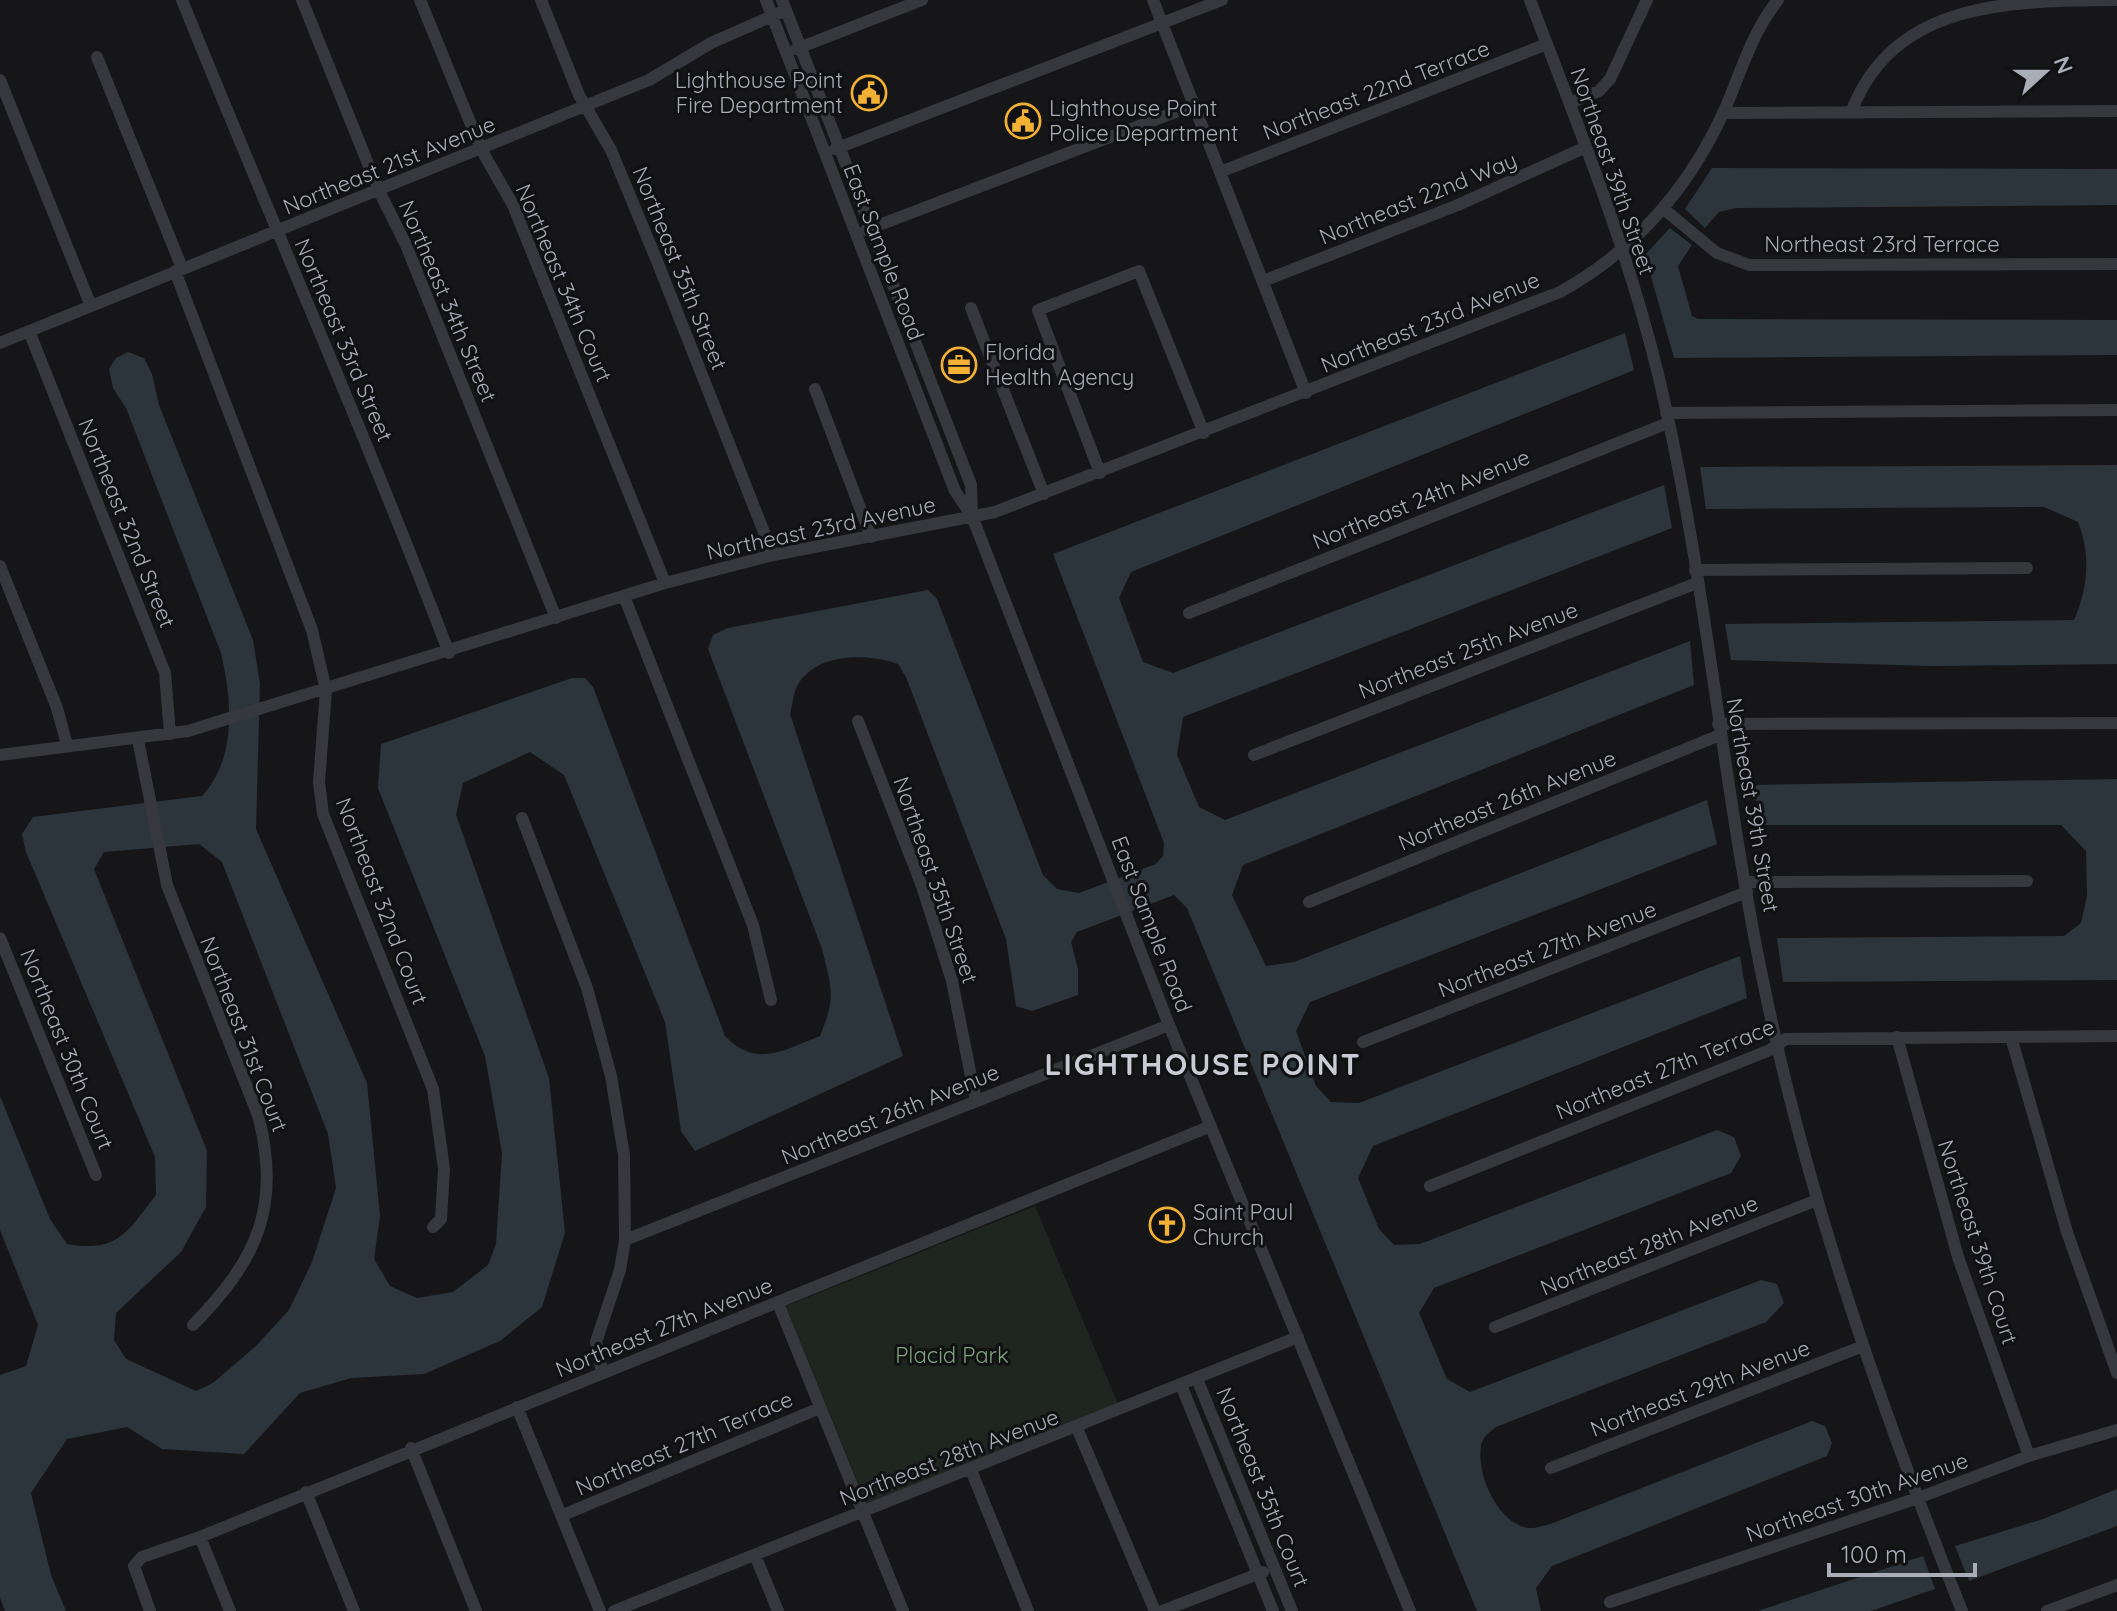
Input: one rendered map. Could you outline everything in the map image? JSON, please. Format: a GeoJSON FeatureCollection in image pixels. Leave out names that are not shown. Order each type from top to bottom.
{"type":"FeatureCollection","features":[{"type":"Feature","properties":{"kind":"street","name":"Northeast 33rd Street"},"geometry":{"type":"LineString","coordinates":[[182,0],[277,232],[305,291],[449,653]]}},
{"type":"Feature","properties":{"kind":"street","name":"Northeast 34th Street"},"geometry":{"type":"LineString","coordinates":[[302,0],[379,191],[406,245],[556,618]]}},
{"type":"Feature","properties":{"kind":"street","name":"Northeast 34th Court"},"geometry":{"type":"LineString","coordinates":[[420,0],[481,149],[513,205],[665,583]]}},
{"type":"Feature","properties":{"kind":"street","name":"Northeast 35th Street"},"geometry":{"type":"LineString","coordinates":[[541,0],[585,106],[594,115],[611,150],[773,555]]}},
{"type":"Feature","properties":{"kind":"street","name":"East Sample Road"},"geometry":{"type":"LineString","coordinates":[[766,0],[955,491],[972,516],[1169,1025],[1410,1611]]}},
{"type":"Feature","properties":{"kind":"street"},"geometry":{"type":"LineString","coordinates":[[786,53],[922,0]]}},
{"type":"Feature","properties":{"kind":"street"},"geometry":{"type":"LineString","coordinates":[[1153,0],[1306,393]]}},
{"type":"Feature","properties":{"kind":"street"},"geometry":{"type":"LineString","coordinates":[[825,153],[1222,0]]}},
{"type":"Feature","properties":{"kind":"street","name":"Northeast 39th Street"},"geometry":{"type":"LineString","coordinates":[[1530,0],[1622,252],[1657,372],[1679,475],[1719,730],[1766,995],[1817,1200],[1863,1346],[1962,1611]]}},
{"type":"Feature","properties":{"kind":"street"},"geometry":{"type":"LineString","coordinates":[[1570,103],[1599,91],[1610,79],[1647,0]]}},
{"type":"Feature","properties":{"kind":"street","name":"Northeast 23rd Avenue"},"geometry":{"type":"LineString","coordinates":[[0,755],[67,745],[138,740],[227,721],[665,583],[773,555],[995,512],[1560,292],[1595,273],[1670,214],[1723,113],[1756,31],[1778,0]]}},
{"type":"Feature","properties":{"kind":"street"},"geometry":{"type":"LineString","coordinates":[[1852,110],[1868,74],[1881,58],[1918,26],[1940,15],[1977,4],[2002,1],[2117,0]]}},
{"type":"Feature","properties":{"kind":"street","name":"Northeast 21st Avenue"},"geometry":{"type":"LineString","coordinates":[[0,343],[655,77],[711,43],[772,16],[784,5]]}},
{"type":"Feature","properties":{"kind":"street","name":"East Sample Road"},"geometry":{"type":"LineString","coordinates":[[784,5],[971,485],[972,516]]}},
{"type":"Feature","properties":{"kind":"street","name":"Northeast 22nd Terrace"},"geometry":{"type":"LineString","coordinates":[[1220,172],[1547,44]]}},
{"type":"Feature","properties":{"kind":"street","name":"Northeast 32nd Court"},"geometry":{"type":"LineString","coordinates":[[97,57],[304,605],[326,690],[319,782],[323,814],[433,1089],[444,1169],[441,1219],[433,1227]]}},
{"type":"Feature","properties":{"kind":"street"},"geometry":{"type":"LineString","coordinates":[[0,80],[91,306]]}},
{"type":"Feature","properties":{"kind":"street"},"geometry":{"type":"LineString","coordinates":[[855,232],[871,229],[1194,105]]}},
{"type":"Feature","properties":{"kind":"street"},"geometry":{"type":"LineString","coordinates":[[1723,113],[2117,111]]}},
{"type":"Feature","properties":{"kind":"street","name":"Northeast 22nd Way"},"geometry":{"type":"LineString","coordinates":[[1263,281],[1502,187],[1586,147]]}},
{"type":"Feature","properties":{"kind":"street","name":"Northeast 23rd Terrace"},"geometry":{"type":"LineString","coordinates":[[1670,214],[1727,259],[1749,265],[2117,264]]}},
{"type":"Feature","properties":{"kind":"street"},"geometry":{"type":"LineString","coordinates":[[1100,473],[1038,310],[1139,271],[1204,433]]}},
{"type":"Feature","properties":{"kind":"street"},"geometry":{"type":"LineString","coordinates":[[971,308],[1044,494]]}},
{"type":"Feature","properties":{"kind":"street","name":"Northeast 32nd Street"},"geometry":{"type":"LineString","coordinates":[[29,331],[165,673],[170,734]]}},
{"type":"Feature","properties":{"kind":"street"},"geometry":{"type":"LineString","coordinates":[[815,389],[871,537]]}},
{"type":"Feature","properties":{"kind":"street","name":"Northeast 24th Avenue"},"geometry":{"type":"LineString","coordinates":[[1189,613],[1667,418],[2117,410]]}},
{"type":"Feature","properties":{"kind":"street"},"geometry":{"type":"LineString","coordinates":[[929,424],[945,418]]}},
{"type":"Feature","properties":{"kind":"street"},"geometry":{"type":"LineString","coordinates":[[0,566],[57,708],[67,745]]}},
{"type":"Feature","properties":{"kind":"street","name":"Northeast 25th Avenue"},"geometry":{"type":"LineString","coordinates":[[1254,755],[1696,577],[2027,568]]}},
{"type":"Feature","properties":{"kind":"street"},"geometry":{"type":"LineString","coordinates":[[624,596],[753,925],[771,1000]]}},
{"type":"Feature","properties":{"kind":"street","name":"Northeast 35th Street"},"geometry":{"type":"LineString","coordinates":[[858,721],[922,886],[952,981],[976,1101]]}},
{"type":"Feature","properties":{"kind":"street","name":"Northeast 26th Avenue"},"geometry":{"type":"LineString","coordinates":[[1309,902],[1719,730],[2117,723]]}},
{"type":"Feature","properties":{"kind":"street","name":"Northeast 31st Court"},"geometry":{"type":"LineString","coordinates":[[138,740],[159,851],[177,916],[258,1115],[268,1152],[264,1217],[255,1245],[231,1284],[193,1325]]}},
{"type":"Feature","properties":{"kind":"street"},"geometry":{"type":"LineString","coordinates":[[522,818],[587,988],[611,1076],[624,1155],[625,1240],[620,1270],[596,1342],[602,1372]]}},
{"type":"Feature","properties":{"kind":"street","name":"Northeast 27th Avenue"},"geometry":{"type":"LineString","coordinates":[[1363,1042],[1746,887],[2027,881]]}},
{"type":"Feature","properties":{"kind":"street","name":"Northeast 30th Court"},"geometry":{"type":"LineString","coordinates":[[0,938],[96,1175]]}},
{"type":"Feature","properties":{"kind":"street","name":"Northeast 26th Avenue"},"geometry":{"type":"LineString","coordinates":[[625,1240],[1169,1025]]}},
{"type":"Feature","properties":{"kind":"street","name":"Northeast 27th Terrace"},"geometry":{"type":"LineString","coordinates":[[1430,1186],[1770,1050],[1786,1039],[2117,1036]]}},
{"type":"Feature","properties":{"kind":"street","name":"Northeast 39th Court"},"geometry":{"type":"LineString","coordinates":[[1897,1037],[1958,1257],[2029,1456]]}},
{"type":"Feature","properties":{"kind":"street"},"geometry":{"type":"LineString","coordinates":[[2011,1037],[2067,1232],[2117,1373]]}},
{"type":"Feature","properties":{"kind":"street","name":"Northeast 27th Avenue"},"geometry":{"type":"LineString","coordinates":[[150,1611],[134,1566],[142,1557],[200,1537],[411,1448],[778,1303],[1211,1126]]}},
{"type":"Feature","properties":{"kind":"street","name":"Northeast 28th Avenue"},"geometry":{"type":"LineString","coordinates":[[1495,1327],[1817,1200]]}},
{"type":"Feature","properties":{"kind":"street"},"geometry":{"type":"LineString","coordinates":[[778,1303],[903,1611]]}},
{"type":"Feature","properties":{"kind":"street","name":"Northeast 28th Avenue"},"geometry":{"type":"LineString","coordinates":[[614,1611],[1298,1337]]}},
{"type":"Feature","properties":{"kind":"street","name":"Northeast 29th Avenue"},"geometry":{"type":"LineString","coordinates":[[1551,1468],[1863,1346]]}},
{"type":"Feature","properties":{"kind":"street","name":"Northeast 35th Court"},"geometry":{"type":"LineString","coordinates":[[1197,1379],[1292,1611]]}},
{"type":"Feature","properties":{"kind":"street","name":"Northeast 35th Court"},"geometry":{"type":"LineString","coordinates":[[1181,1385],[1273,1611]]}},
{"type":"Feature","properties":{"kind":"street"},"geometry":{"type":"LineString","coordinates":[[517,1407],[600,1611]]}},
{"type":"Feature","properties":{"kind":"street","name":"Northeast 27th Terrace"},"geometry":{"type":"LineString","coordinates":[[563,1515],[820,1408]]}},
{"type":"Feature","properties":{"kind":"street"},"geometry":{"type":"LineString","coordinates":[[1077,1428],[1155,1611]]}},
{"type":"Feature","properties":{"kind":"street","name":"Northeast 30th Avenue"},"geometry":{"type":"LineString","coordinates":[[1610,1602],[1918,1498],[2029,1456],[2117,1430]]}},
{"type":"Feature","properties":{"kind":"street"},"geometry":{"type":"LineString","coordinates":[[411,1448],[476,1611]]}},
{"type":"Feature","properties":{"kind":"street"},"geometry":{"type":"LineString","coordinates":[[971,1470],[1028,1611]]}},
{"type":"Feature","properties":{"kind":"street"},"geometry":{"type":"LineString","coordinates":[[306,1492],[354,1611]]}},
{"type":"Feature","properties":{"kind":"street"},"geometry":{"type":"LineString","coordinates":[[200,1537],[230,1611]]}},
{"type":"Feature","properties":{"kind":"street"},"geometry":{"type":"LineString","coordinates":[[755,1555],[778,1611]]}},
{"type":"Feature","properties":{"kind":"street"},"geometry":{"type":"LineString","coordinates":[[1162,1611],[1274,1568]]}},
{"type":"Feature","properties":{"kind":"street"},"geometry":{"type":"LineString","coordinates":[[2047,1611],[2117,1585]]}},
{"type":"Feature","properties":{"kind":"green space","name":"Placid Park"},"geometry":{"type":"Polygon","coordinates":[[[1035,1206],[1118,1404],[867,1505],[786,1306],[1035,1206]]]}},
{"type":"Feature","properties":{"kind":"shaded area"},"geometry":{"type":"Polygon","coordinates":[[[1712,168],[2117,169],[2117,205],[1736,208],[1719,212],[1705,228],[1685,209],[1712,168]]]}},
{"type":"Feature","properties":{"kind":"shaded area"},"geometry":{"type":"Polygon","coordinates":[[[1670,228],[1692,245],[1678,266],[1692,316],[1698,319],[2117,320],[2117,355],[1674,358],[1645,255],[1670,228]]]}},
{"type":"Feature","properties":{"kind":"shaded area"},"geometry":{"type":"Polygon","coordinates":[[[1625,333],[1634,370],[1131,572],[1119,598],[1143,662],[1173,673],[1664,485],[1672,528],[1183,717],[1177,755],[1199,807],[1225,820],[1690,641],[1694,685],[1243,865],[1232,895],[1266,966],[1294,962],[1707,800],[1717,844],[1310,1002],[1296,1031],[1316,1086],[1331,1102],[1359,1103],[1740,956],[1747,998],[1373,1146],[1358,1178],[1379,1229],[1394,1245],[1420,1244],[1717,1130],[1734,1137],[1741,1156],[1731,1173],[1434,1288],[1419,1313],[1447,1379],[1470,1392],[1761,1280],[1777,1284],[1784,1303],[1766,1322],[1496,1427],[1489,1433],[1483,1440],[1480,1457],[1491,1496],[1507,1517],[1528,1528],[1553,1523],[1812,1421],[1825,1426],[1832,1443],[1827,1456],[1552,1566],[1536,1588],[1541,1611],[1477,1611],[1187,908],[1174,895],[1077,932],[1071,942],[1078,969],[1078,995],[1032,1011],[1016,1006],[1006,939],[906,677],[898,664],[886,660],[844,658],[830,661],[807,673],[797,686],[790,714],[903,1056],[695,1151],[681,1131],[665,1022],[564,775],[530,752],[463,783],[456,815],[549,1078],[565,1233],[542,1307],[500,1341],[424,1374],[351,1378],[300,1393],[244,1454],[162,1449],[127,1427],[67,1439],[31,1493],[51,1575],[66,1611],[5,1611],[0,1598],[0,1375],[26,1366],[38,1325],[0,1230],[0,1096],[50,1219],[67,1244],[98,1245],[120,1237],[156,1195],[155,1157],[26,852],[22,834],[33,817],[202,796],[221,764],[229,728],[228,690],[221,653],[126,408],[113,388],[109,369],[116,358],[128,352],[144,358],[152,374],[159,405],[253,640],[260,684],[256,829],[367,1083],[380,1216],[374,1259],[390,1286],[417,1298],[453,1292],[488,1265],[496,1244],[502,1153],[485,1056],[378,788],[381,744],[572,678],[585,678],[593,687],[725,1036],[748,1052],[771,1054],[782,1051],[820,1036],[830,1002],[830,984],[822,949],[708,649],[713,635],[728,628],[928,590],[937,599],[1043,875],[1057,889],[1079,893],[1156,864],[1163,856],[1164,843],[1053,554],[1625,333]],[[199,844],[104,852],[94,869],[207,1151],[206,1207],[181,1252],[116,1313],[114,1340],[126,1359],[196,1391],[213,1383],[256,1346],[289,1310],[312,1262],[336,1188],[328,1134],[222,862],[199,844]]]}},
{"type":"Feature","properties":{"kind":"shaded area"},"geometry":{"type":"Polygon","coordinates":[[[2117,465],[2117,664],[1930,666],[1731,660],[1725,624],[2074,620],[2085,583],[2085,546],[2078,522],[2044,507],[1706,509],[1700,467],[2117,465]]]}},
{"type":"Feature","properties":{"kind":"shaded area"},"geometry":{"type":"Polygon","coordinates":[[[2117,779],[2117,980],[1783,982],[1777,938],[2064,936],[2081,923],[2087,896],[2086,851],[2061,825],[1760,825],[1754,785],[2117,779]]]}},
{"type":"Feature","properties":{"kind":"shaded area"},"geometry":{"type":"Polygon","coordinates":[[[2117,1489],[2117,1526],[1969,1581],[1955,1546],[2043,1519],[2117,1489]]]}},
{"type":"Feature","properties":{"kind":"shaded area"},"geometry":{"type":"Polygon","coordinates":[[[1923,1556],[1935,1589],[1871,1611],[1758,1611],[1923,1556]]]}},
{"type":"Feature","properties":{"kind":"place","name":"Lighthouse Point Fire Department"},"geometry":{"type":"Point","coordinates":[869,93]}},
{"type":"Feature","properties":{"kind":"place","name":"Lighthouse Point Police Department"},"geometry":{"type":"Point","coordinates":[1023,121]}},
{"type":"Feature","properties":{"kind":"place","name":"Florida Health Agency"},"geometry":{"type":"Point","coordinates":[959,365]}},
{"type":"Feature","properties":{"kind":"place","name":"Saint Paul Church"},"geometry":{"type":"Point","coordinates":[1167,1225]}},
{"type":"Feature","properties":{"kind":"district","name":"LIGHTHOUSE POINT"},"geometry":{"type":"Point","coordinates":[1203,1065]}}]}
